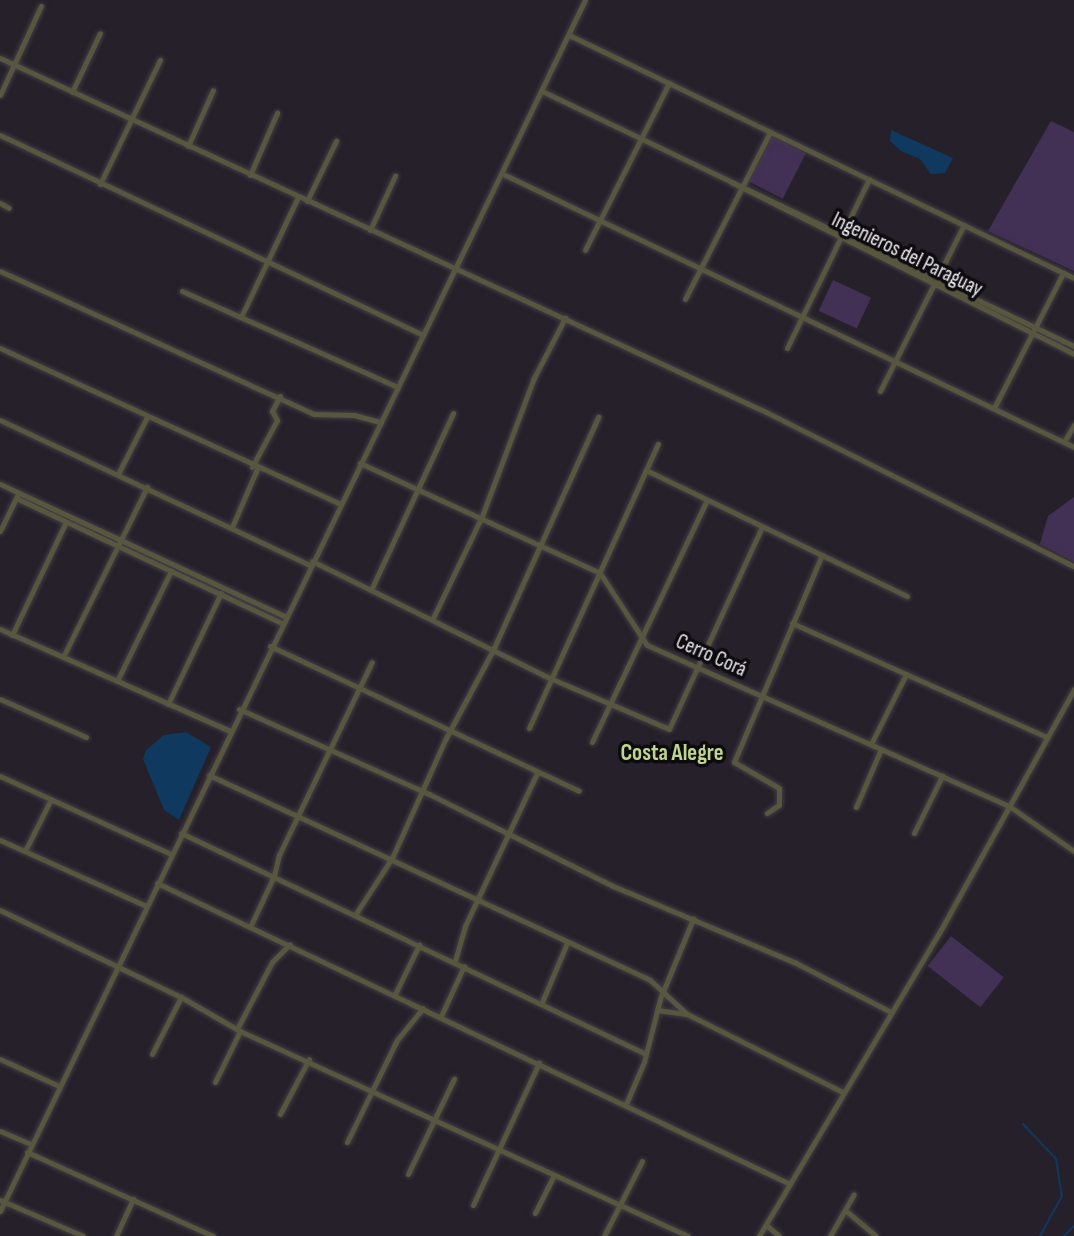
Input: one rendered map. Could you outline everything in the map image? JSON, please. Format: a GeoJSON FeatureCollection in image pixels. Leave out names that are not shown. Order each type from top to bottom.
{"type":"FeatureCollection","features":[{"type":"Feature","properties":{"kind":"street"},"geometry":{"type":"LineString","coordinates":[[0,1211],[2,1200],[239,709],[457,270],[585,0]]}},
{"type":"Feature","properties":{"kind":"street"},"geometry":{"type":"LineString","coordinates":[[0,95],[41,6]]}},
{"type":"Feature","properties":{"kind":"street"},"geometry":{"type":"LineString","coordinates":[[72,92],[100,33]]}},
{"type":"Feature","properties":{"kind":"street"},"geometry":{"type":"LineString","coordinates":[[569,35],[1074,278]]}},
{"type":"Feature","properties":{"kind":"street"},"geometry":{"type":"LineString","coordinates":[[0,58],[565,318],[1074,566]]}},
{"type":"Feature","properties":{"kind":"street"},"geometry":{"type":"LineString","coordinates":[[100,184],[134,121],[160,60]]}},
{"type":"Feature","properties":{"kind":"street"},"geometry":{"type":"LineString","coordinates":[[585,250],[669,83]]}},
{"type":"Feature","properties":{"kind":"street"},"geometry":{"type":"LineString","coordinates":[[188,146],[213,90]]}},
{"type":"Feature","properties":{"kind":"street","name":"Ingenieros del Paraguay"},"geometry":{"type":"LineString","coordinates":[[542,91],[936,282],[1033,330],[1074,354]]}},
{"type":"Feature","properties":{"kind":"street"},"geometry":{"type":"LineString","coordinates":[[250,175],[276,113]]}},
{"type":"Feature","properties":{"kind":"street"},"geometry":{"type":"LineString","coordinates":[[685,299],[770,132]]}},
{"type":"Feature","properties":{"kind":"street"},"geometry":{"type":"LineString","coordinates":[[0,135],[423,335]]}},
{"type":"Feature","properties":{"kind":"street"},"geometry":{"type":"LineString","coordinates":[[307,201],[336,141]]}},
{"type":"Feature","properties":{"kind":"street"},"geometry":{"type":"LineString","coordinates":[[503,174],[1073,445]]}},
{"type":"Feature","properties":{"kind":"street"},"geometry":{"type":"LineString","coordinates":[[370,230],[395,176]]}},
{"type":"Feature","properties":{"kind":"street"},"geometry":{"type":"LineString","coordinates":[[787,348],[869,179]]}},
{"type":"Feature","properties":{"kind":"street"},"geometry":{"type":"LineString","coordinates":[[241,317],[298,197]]}},
{"type":"Feature","properties":{"kind":"street"},"geometry":{"type":"LineString","coordinates":[[0,203],[9,208]]}},
{"type":"Feature","properties":{"kind":"street"},"geometry":{"type":"LineString","coordinates":[[880,391],[964,225]]}},
{"type":"Feature","properties":{"kind":"street"},"geometry":{"type":"LineString","coordinates":[[0,271],[280,396],[314,414],[354,415],[380,422]]}},
{"type":"Feature","properties":{"kind":"street"},"geometry":{"type":"LineString","coordinates":[[994,408],[1063,273]]}},
{"type":"Feature","properties":{"kind":"street"},"geometry":{"type":"LineString","coordinates":[[182,291],[398,387]]}},
{"type":"Feature","properties":{"kind":"street"},"geometry":{"type":"LineString","coordinates":[[432,620],[482,516],[534,378],[565,318]]}},
{"type":"Feature","properties":{"kind":"street","name":"Ingenieros del Paraguay"},"geometry":{"type":"LineString","coordinates":[[1033,330],[1074,346]]}},
{"type":"Feature","properties":{"kind":"street"},"geometry":{"type":"LineString","coordinates":[[0,348],[254,468],[340,504]]}},
{"type":"Feature","properties":{"kind":"street"},"geometry":{"type":"LineString","coordinates":[[232,527],[254,468],[277,420],[272,411],[280,396]]}},
{"type":"Feature","properties":{"kind":"street"},"geometry":{"type":"LineString","coordinates":[[371,590],[453,413]]}},
{"type":"Feature","properties":{"kind":"street"},"geometry":{"type":"LineString","coordinates":[[355,915],[392,858],[450,730],[493,650],[598,416]]}},
{"type":"Feature","properties":{"kind":"street"},"geometry":{"type":"LineString","coordinates":[[118,474],[147,417]]}},
{"type":"Feature","properties":{"kind":"street"},"geometry":{"type":"LineString","coordinates":[[0,420],[371,590],[552,679],[669,729],[762,527]]}},
{"type":"Feature","properties":{"kind":"street"},"geometry":{"type":"LineString","coordinates":[[1064,442],[1074,425]]}},
{"type":"Feature","properties":{"kind":"street"},"geometry":{"type":"LineString","coordinates":[[529,728],[658,444]]}},
{"type":"Feature","properties":{"kind":"street"},"geometry":{"type":"LineString","coordinates":[[360,463],[541,543],[600,573],[641,639]]}},
{"type":"Feature","properties":{"kind":"street"},"geometry":{"type":"LineString","coordinates":[[646,470],[907,596]]}},
{"type":"Feature","properties":{"kind":"street"},"geometry":{"type":"LineString","coordinates":[[0,484],[66,522],[119,543],[170,571],[285,616]]}},
{"type":"Feature","properties":{"kind":"street"},"geometry":{"type":"LineString","coordinates":[[62,657],[147,487]]}},
{"type":"Feature","properties":{"kind":"street"},"geometry":{"type":"LineString","coordinates":[[0,531],[17,495]]}},
{"type":"Feature","properties":{"kind":"street"},"geometry":{"type":"LineString","coordinates":[[17,495],[222,591],[282,623]]}},
{"type":"Feature","properties":{"kind":"street"},"geometry":{"type":"LineString","coordinates":[[592,741],[707,500]]}},
{"type":"Feature","properties":{"kind":"street"},"geometry":{"type":"LineString","coordinates":[[12,635],[66,522]]}},
{"type":"Feature","properties":{"kind":"street"},"geometry":{"type":"LineString","coordinates":[[767,813],[779,805],[779,788],[734,762],[760,695],[822,555]]}},
{"type":"Feature","properties":{"kind":"street"},"geometry":{"type":"LineString","coordinates":[[117,681],[170,571]]}},
{"type":"Feature","properties":{"kind":"street"},"geometry":{"type":"LineString","coordinates":[[168,704],[222,591]]}},
{"type":"Feature","properties":{"kind":"street"},"geometry":{"type":"LineString","coordinates":[[792,623],[1047,737]]}},
{"type":"Feature","properties":{"kind":"street"},"geometry":{"type":"LineString","coordinates":[[0,629],[230,731]]}},
{"type":"Feature","properties":{"kind":"street","name":"Cerro Corá"},"geometry":{"type":"LineString","coordinates":[[641,639],[698,668],[1009,806],[1074,851]]}},
{"type":"Feature","properties":{"kind":"street"},"geometry":{"type":"LineString","coordinates":[[270,646],[450,730],[536,775],[579,791]]}},
{"type":"Feature","properties":{"kind":"street"},"geometry":{"type":"LineString","coordinates":[[251,925],[274,876],[279,855],[372,663]]}},
{"type":"Feature","properties":{"kind":"street"},"geometry":{"type":"LineString","coordinates":[[871,744],[906,674]]}},
{"type":"Feature","properties":{"kind":"street"},"geometry":{"type":"LineString","coordinates":[[759,1236],[891,1012],[1074,691]]}},
{"type":"Feature","properties":{"kind":"street"},"geometry":{"type":"LineString","coordinates":[[0,699],[86,737]]}},
{"type":"Feature","properties":{"kind":"street"},"geometry":{"type":"LineString","coordinates":[[239,709],[511,833],[613,886],[796,963],[891,1012]]}},
{"type":"Feature","properties":{"kind":"street"},"geometry":{"type":"LineString","coordinates":[[856,807],[881,749]]}},
{"type":"Feature","properties":{"kind":"street"},"geometry":{"type":"LineString","coordinates":[[209,775],[300,814],[477,902],[650,980],[687,1014],[843,1092]]}},
{"type":"Feature","properties":{"kind":"street"},"geometry":{"type":"LineString","coordinates":[[455,961],[477,902],[511,833],[522,797],[536,775]]}},
{"type":"Feature","properties":{"kind":"street"},"geometry":{"type":"LineString","coordinates":[[0,776],[171,854]]}},
{"type":"Feature","properties":{"kind":"street"},"geometry":{"type":"LineString","coordinates":[[914,833],[942,776]]}},
{"type":"Feature","properties":{"kind":"street"},"geometry":{"type":"LineString","coordinates":[[25,852],[51,799]]}},
{"type":"Feature","properties":{"kind":"street"},"geometry":{"type":"LineString","coordinates":[[181,833],[645,1053]]}},
{"type":"Feature","properties":{"kind":"street"},"geometry":{"type":"LineString","coordinates":[[0,840],[146,906]]}},
{"type":"Feature","properties":{"kind":"street"},"geometry":{"type":"LineString","coordinates":[[157,883],[251,925],[790,1184]]}},
{"type":"Feature","properties":{"kind":"street"},"geometry":{"type":"LineString","coordinates":[[0,910],[181,997],[239,1030],[309,1059],[436,1121],[686,1236]]}},
{"type":"Feature","properties":{"kind":"street"},"geometry":{"type":"LineString","coordinates":[[626,1104],[657,1010],[694,919]]}},
{"type":"Feature","properties":{"kind":"street"},"geometry":{"type":"LineString","coordinates":[[542,1002],[568,943]]}},
{"type":"Feature","properties":{"kind":"street"},"geometry":{"type":"LineString","coordinates":[[215,1082],[272,962],[290,944]]}},
{"type":"Feature","properties":{"kind":"street"},"geometry":{"type":"LineString","coordinates":[[395,994],[419,945]]}},
{"type":"Feature","properties":{"kind":"street"},"geometry":{"type":"LineString","coordinates":[[440,1016],[464,966]]}},
{"type":"Feature","properties":{"kind":"street"},"geometry":{"type":"LineString","coordinates":[[152,1054],[181,997]]}},
{"type":"Feature","properties":{"kind":"street"},"geometry":{"type":"LineString","coordinates":[[347,1142],[397,1040],[423,1007]]}},
{"type":"Feature","properties":{"kind":"street"},"geometry":{"type":"LineString","coordinates":[[657,1010],[687,1014]]}},
{"type":"Feature","properties":{"kind":"street"},"geometry":{"type":"LineString","coordinates":[[0,1059],[59,1086]]}},
{"type":"Feature","properties":{"kind":"street"},"geometry":{"type":"LineString","coordinates":[[280,1114],[309,1059]]}},
{"type":"Feature","properties":{"kind":"street"},"geometry":{"type":"LineString","coordinates":[[473,1205],[539,1063]]}},
{"type":"Feature","properties":{"kind":"street"},"geometry":{"type":"LineString","coordinates":[[408,1174],[436,1121],[454,1079]]}},
{"type":"Feature","properties":{"kind":"street"},"geometry":{"type":"LineString","coordinates":[[0,1131],[31,1144]]}},
{"type":"Feature","properties":{"kind":"street"},"geometry":{"type":"LineString","coordinates":[[27,1152],[213,1236]]}},
{"type":"Feature","properties":{"kind":"street"},"geometry":{"type":"LineString","coordinates":[[604,1236],[642,1161]]}},
{"type":"Feature","properties":{"kind":"street"},"geometry":{"type":"LineString","coordinates":[[535,1213],[554,1175]]}},
{"type":"Feature","properties":{"kind":"street"},"geometry":{"type":"LineString","coordinates":[[830,1236],[855,1194]]}},
{"type":"Feature","properties":{"kind":"street"},"geometry":{"type":"LineString","coordinates":[[116,1236],[133,1199]]}},
{"type":"Feature","properties":{"kind":"street"},"geometry":{"type":"LineString","coordinates":[[2,1200],[83,1236]]}},
{"type":"Feature","properties":{"kind":"street"},"geometry":{"type":"LineString","coordinates":[[845,1210],[876,1236]]}},
{"type":"Feature","properties":{"kind":"street"},"geometry":{"type":"LineString","coordinates":[[766,1225],[779,1236]]}},
{"type":"Feature","properties":{"kind":"shaded area"},"geometry":{"type":"Polygon","coordinates":[[[1051,121],[1074,132],[1074,271],[988,231],[1051,121]]]}},
{"type":"Feature","properties":{"kind":"shaded area"},"geometry":{"type":"Polygon","coordinates":[[[772,136],[806,153],[783,199],[749,181],[772,136]]]}},
{"type":"Feature","properties":{"kind":"shaded area"},"geometry":{"type":"Polygon","coordinates":[[[833,280],[871,298],[857,329],[819,311],[833,280]]]}},
{"type":"Feature","properties":{"kind":"shaded area"},"geometry":{"type":"Polygon","coordinates":[[[1074,497],[1074,562],[1040,544],[1048,516],[1074,497]]]}},
{"type":"Feature","properties":{"kind":"shaded area"},"geometry":{"type":"Polygon","coordinates":[[[951,936],[1004,977],[980,1007],[928,966],[951,936]]]}},
{"type":"Feature","properties":{"kind":"water"},"geometry":{"type":"Polygon","coordinates":[[[891,130],[953,158],[945,173],[931,174],[920,159],[901,151],[890,141],[891,130]]]}},
{"type":"Feature","properties":{"kind":"water"},"geometry":{"type":"Polygon","coordinates":[[[186,732],[211,747],[179,820],[164,810],[143,759],[146,750],[164,735],[186,732]]]}},
{"type":"Feature","properties":{"kind":"waterway"},"geometry":{"type":"LineString","coordinates":[[1023,1124],[1056,1159],[1062,1196],[1040,1236]]}},
{"type":"Feature","properties":{"kind":"waterway"},"geometry":{"type":"LineString","coordinates":[[1064,1236],[1074,1226]]}},
{"type":"Feature","properties":{"kind":"district","name":"Costa Alegre"},"geometry":{"type":"Point","coordinates":[672,753]}}]}
